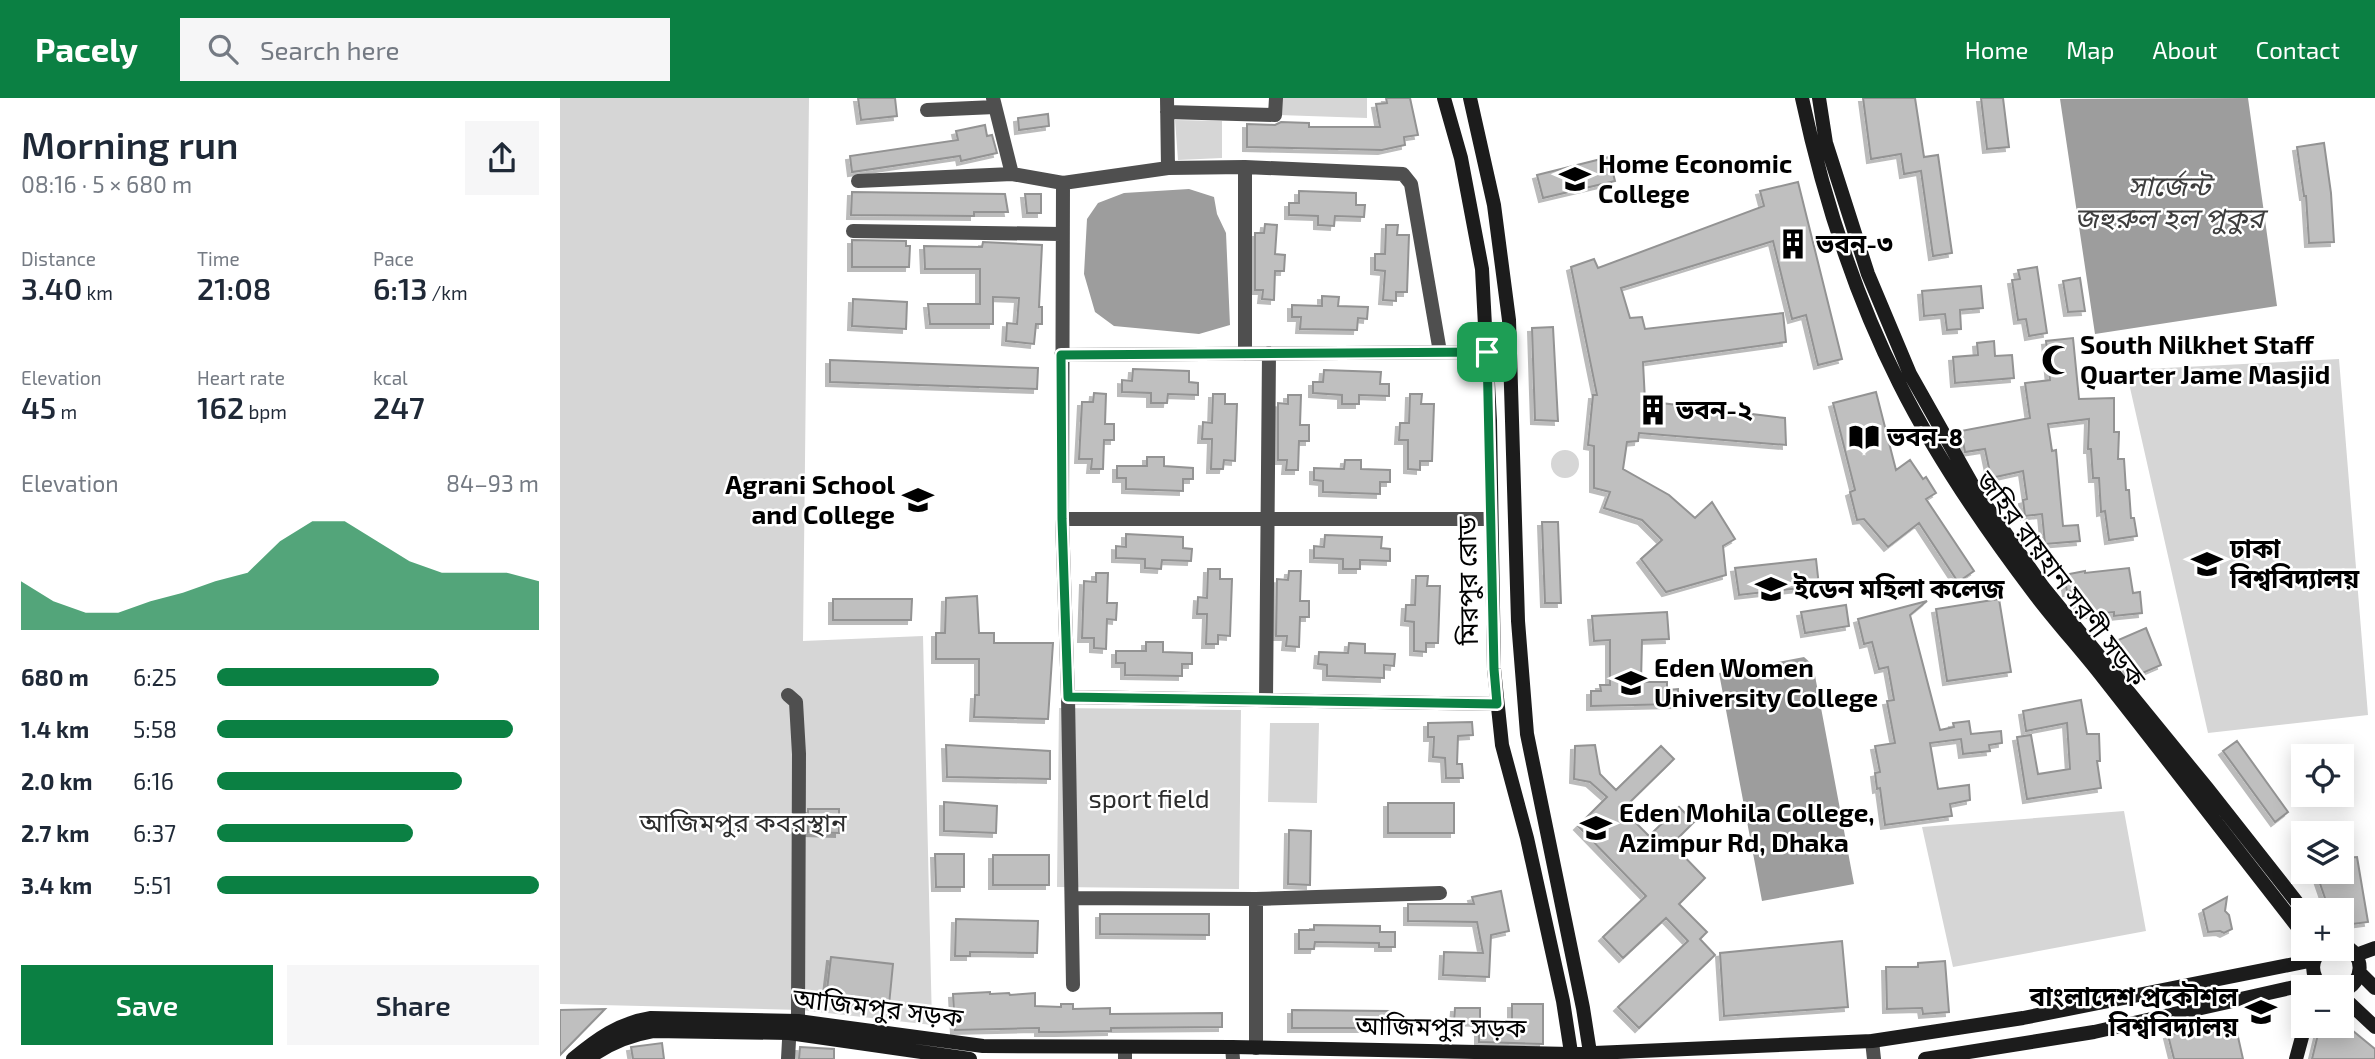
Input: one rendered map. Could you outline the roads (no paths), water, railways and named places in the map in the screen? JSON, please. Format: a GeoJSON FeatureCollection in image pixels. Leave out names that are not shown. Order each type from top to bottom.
{"type":"FeatureCollection","features":[{"type":"Feature","properties":{"kind":"main road","name":"মিরপুর রোড"},"geometry":{"type":"LineString","coordinates":[[1444,98],[1461,158],[1482,269],[1487,352],[1494,669],[1502,745],[1527,838],[1563,1001],[1571,1056]]}},
{"type":"Feature","properties":{"kind":"main road","name":"মিরপুর রোড"},"geometry":{"type":"LineString","coordinates":[[1470,98],[1494,205],[1509,320],[1518,621],[1527,734],[1583,1008],[1590,1055]]}},
{"type":"Feature","properties":{"kind":"main road","name":"জহির রায়হান সরণী সড়ক"},"geometry":{"type":"LineString","coordinates":[[1802,98],[1813,148],[1838,232],[1876,332],[1900,385],[1921,422],[1968,499],[2034,594],[2291,919]]}},
{"type":"Feature","properties":{"kind":"main road"},"geometry":{"type":"LineString","coordinates":[[1819,98],[1826,142],[1868,274],[1910,374],[1976,491],[2043,587],[2294,898]]}},
{"type":"Feature","properties":{"kind":"main road"},"geometry":{"type":"LineString","coordinates":[[2354,983],[2360,973],[2356,955],[2375,948]]}},
{"type":"Feature","properties":{"kind":"main road","name":"আজিমপুর সড়ক"},"geometry":{"type":"LineString","coordinates":[[573,1059],[601,1036],[633,1020],[651,1018],[793,1025],[983,1046],[1125,1053],[1232,1053],[1256,1048],[1571,1056],[1872,1041],[2023,1018],[2291,958]]}},
{"type":"Feature","properties":{"kind":"main road"},"geometry":{"type":"LineString","coordinates":[[2360,973],[2375,988]]}},
{"type":"Feature","properties":{"kind":"main road"},"geometry":{"type":"LineString","coordinates":[[1925,1059],[2094,1032],[2291,990]]}},
{"type":"Feature","properties":{"kind":"main road"},"geometry":{"type":"LineString","coordinates":[[2354,1006],[2375,1027]]}},
{"type":"Feature","properties":{"kind":"main road","name":"আজিমপুর সড়ক"},"geometry":{"type":"LineString","coordinates":[[588,1059],[624,1039],[653,1031],[793,1025],[970,1059]]}},
{"type":"Feature","properties":{"kind":"main road"},"geometry":{"type":"LineString","coordinates":[[2296,1059],[2302,1038]]}},
{"type":"Feature","properties":{"kind":"street"},"geometry":{"type":"LineString","coordinates":[[1168,168],[1167,105],[1275,115],[1276,98]]}},
{"type":"Feature","properties":{"kind":"street"},"geometry":{"type":"LineString","coordinates":[[928,110],[994,102],[1012,174]]}},
{"type":"Feature","properties":{"kind":"street"},"geometry":{"type":"LineString","coordinates":[[859,181],[1012,174],[1063,183],[1168,168],[1245,167],[1403,174],[1411,184],[1440,352]]}},
{"type":"Feature","properties":{"kind":"street"},"geometry":{"type":"LineString","coordinates":[[1245,167],[1245,354]]}},
{"type":"Feature","properties":{"kind":"street"},"geometry":{"type":"LineString","coordinates":[[1063,183],[1062,519],[1073,985]]}},
{"type":"Feature","properties":{"kind":"street"},"geometry":{"type":"LineString","coordinates":[[853,231],[1061,234]]}},
{"type":"Feature","properties":{"kind":"street"},"geometry":{"type":"LineString","coordinates":[[1061,355],[1487,352]]}},
{"type":"Feature","properties":{"kind":"street"},"geometry":{"type":"LineString","coordinates":[[1266,700],[1269,354]]}},
{"type":"Feature","properties":{"kind":"street"},"geometry":{"type":"LineString","coordinates":[[1062,519],[1491,519]]}},
{"type":"Feature","properties":{"kind":"street"},"geometry":{"type":"LineString","coordinates":[[788,695],[796,702],[799,754],[793,1025],[788,1059]]}},
{"type":"Feature","properties":{"kind":"street"},"geometry":{"type":"LineString","coordinates":[[1068,697],[1497,704]]}},
{"type":"Feature","properties":{"kind":"street"},"geometry":{"type":"LineString","coordinates":[[1072,898],[1256,899],[1440,893]]}},
{"type":"Feature","properties":{"kind":"street"},"geometry":{"type":"LineString","coordinates":[[1256,899],[1256,1048]]}},
{"type":"Feature","properties":{"kind":"street"},"geometry":{"type":"LineString","coordinates":[[1872,1041],[1874,1059]]}},
{"type":"Feature","properties":{"kind":"water","name":"সার্জেন্ট জহুরুল হল পুকুর"},"geometry":{"type":"Polygon","coordinates":[[[2248,98],[2277,306],[2095,334],[2060,99],[2248,98]]]}},
{"type":"Feature","properties":{"kind":"water"},"geometry":{"type":"Polygon","coordinates":[[[1189,189],[1214,197],[1217,214],[1226,233],[1230,325],[1199,334],[1114,326],[1095,312],[1084,274],[1087,219],[1098,203],[1124,193],[1189,189]]]}},
{"type":"Feature","properties":{"kind":"water"},"geometry":{"type":"Polygon","coordinates":[[[1804,657],[1813,665],[1854,884],[1762,901],[1719,673],[1804,657]]]}},
{"type":"Feature","properties":{"kind":"place","name":"Home Economic College"},"geometry":{"type":"Point","coordinates":[1575,179]}},
{"type":"Feature","properties":{"kind":"place","name":"ভবন-৩"},"geometry":{"type":"Point","coordinates":[1793,244]}},
{"type":"Feature","properties":{"kind":"place","name":"South Nilkhet Staff Quarter Jame Masjid"},"geometry":{"type":"Point","coordinates":[2057,360]}},
{"type":"Feature","properties":{"kind":"place","name":"ভবন-২"},"geometry":{"type":"Point","coordinates":[1653,410]}},
{"type":"Feature","properties":{"kind":"place","name":"ভবন-৪"},"geometry":{"type":"Point","coordinates":[1864,437]}},
{"type":"Feature","properties":{"kind":"place","name":"Agrani School and College"},"geometry":{"type":"Point","coordinates":[918,500]}},
{"type":"Feature","properties":{"kind":"place","name":"ঢাকা বিশ্ববিদ্যালয়"},"geometry":{"type":"Point","coordinates":[2207,564]}},
{"type":"Feature","properties":{"kind":"place","name":"ইডেন মহিলা কলেজ"},"geometry":{"type":"Point","coordinates":[1771,589]}},
{"type":"Feature","properties":{"kind":"place","name":"Eden Women University College"},"geometry":{"type":"Point","coordinates":[1631,683]}},
{"type":"Feature","properties":{"kind":"place","name":"Eden Mohila College, Azimpur Rd, Dhaka"},"geometry":{"type":"Point","coordinates":[1596,828]}},
{"type":"Feature","properties":{"kind":"place","name":"বাংলাদেশ প্রকৌশল বিশ্ববিদ্যালয়"},"geometry":{"type":"Point","coordinates":[2261,1012]}},
{"type":"Feature","properties":{"kind":"park label","name":"sport field"},"geometry":{"type":"Point","coordinates":[1149,799]}},
{"type":"Feature","properties":{"kind":"park label","name":"আজিমপুর কবরস্থান"},"geometry":{"type":"Point","coordinates":[743,823]}}]}
